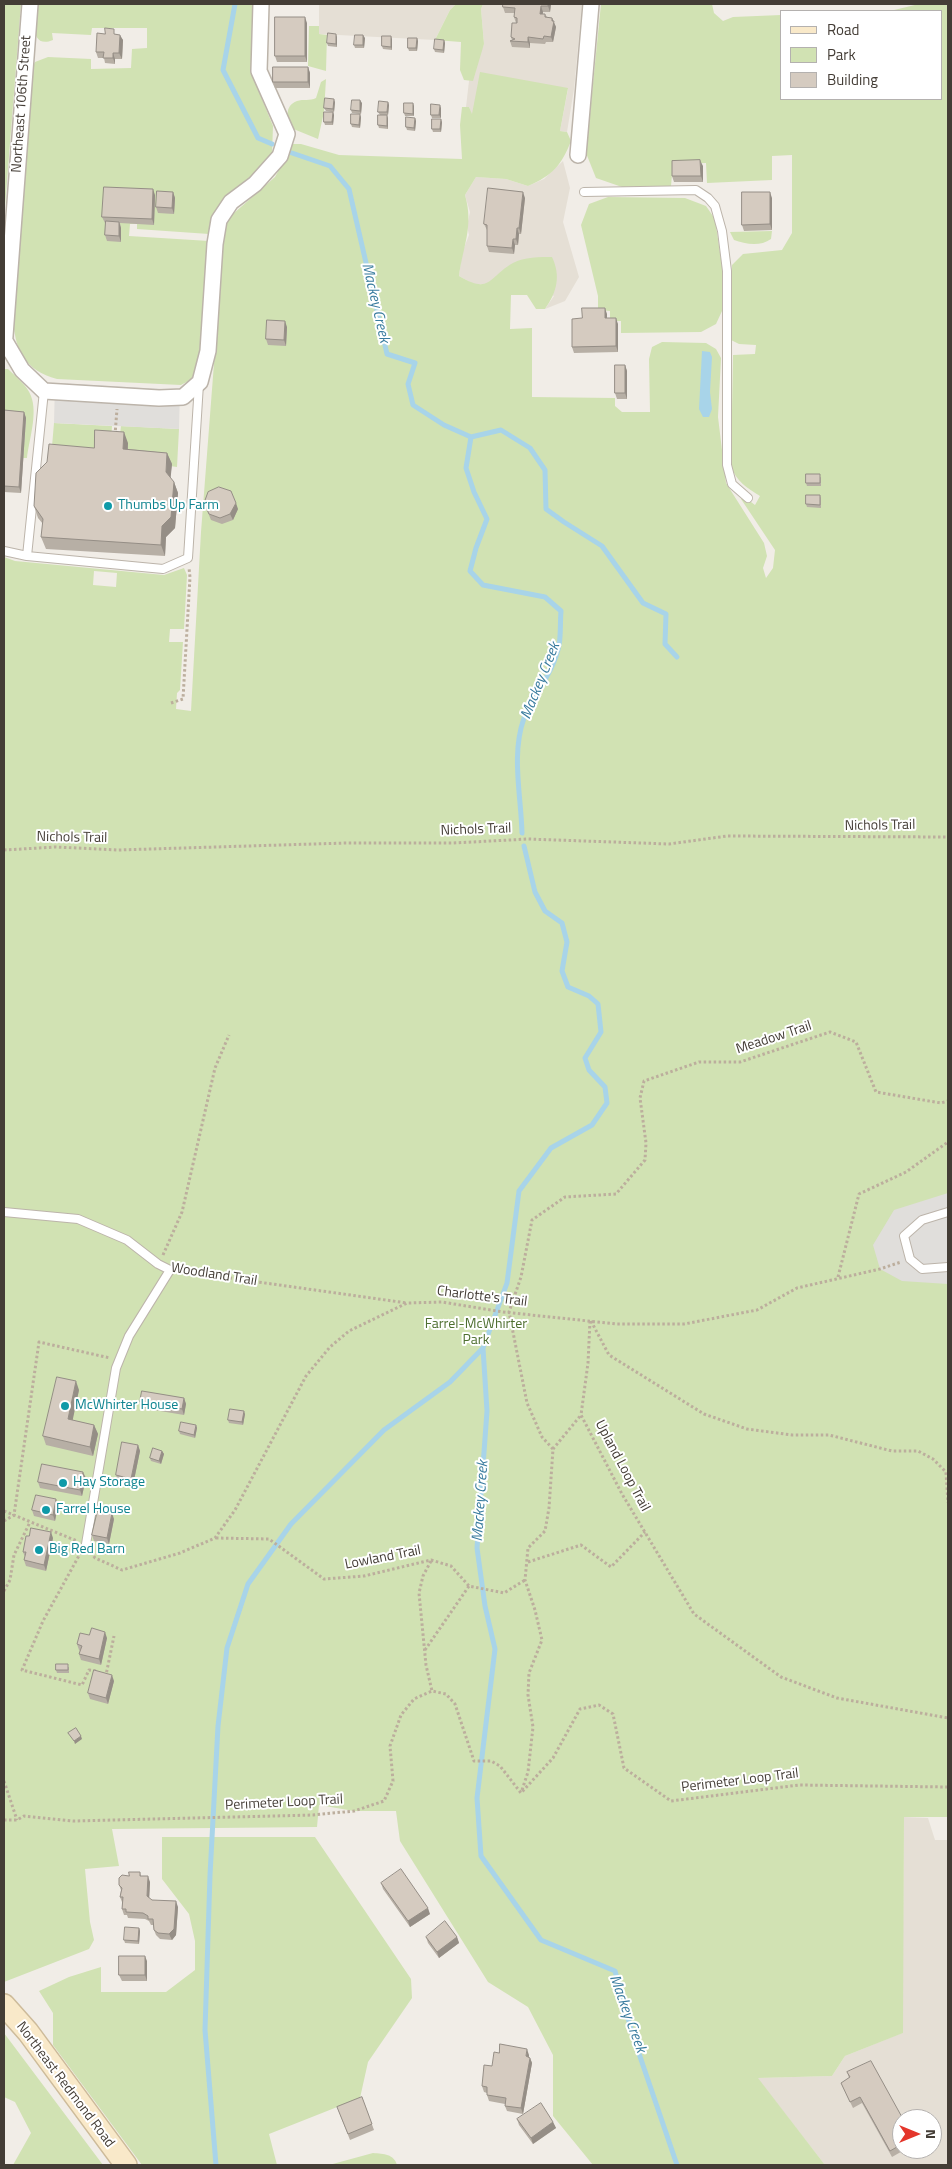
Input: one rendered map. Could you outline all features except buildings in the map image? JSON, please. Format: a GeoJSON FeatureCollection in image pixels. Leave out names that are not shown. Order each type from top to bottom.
{"type":"FeatureCollection","features":[{"type":"Feature","properties":{"kind":"street","name":"Northeast 106th Street"},"geometry":{"type":"LineString","coordinates":[[4,347],[30,4]]}},
{"type":"Feature","properties":{"kind":"street"},"geometry":{"type":"LineString","coordinates":[[4,347],[22,370],[44,391],[160,398],[183,397],[200,382],[208,351],[215,244],[219,220],[231,202],[255,184],[280,156],[287,134],[259,70],[261,4]]}},
{"type":"Feature","properties":{"kind":"street"},"geometry":{"type":"LineString","coordinates":[[578,155],[591,4]]}},
{"type":"Feature","properties":{"kind":"street","name":"Northeast Redmond Road"},"geometry":{"type":"LineString","coordinates":[[4,2005],[28,2032],[126,2165]]}},
{"type":"Feature","properties":{"kind":"lane"},"geometry":{"type":"LineString","coordinates":[[584,192],[696,190],[716,206],[722,231],[727,271],[727,465],[732,484],[748,498]]}},
{"type":"Feature","properties":{"kind":"lane"},"geometry":{"type":"LineString","coordinates":[[4,550],[27,556],[163,569],[188,558],[200,382]]}},
{"type":"Feature","properties":{"kind":"lane"},"geometry":{"type":"LineString","coordinates":[[27,556],[44,391]]}},
{"type":"Feature","properties":{"kind":"lane","name":"Woodland Trail"},"geometry":{"type":"LineString","coordinates":[[4,1212],[78,1219],[127,1240],[158,1264],[170,1270]]}},
{"type":"Feature","properties":{"kind":"lane"},"geometry":{"type":"LineString","coordinates":[[948,1212],[922,1220],[904,1236],[910,1259],[922,1269],[948,1266]]}},
{"type":"Feature","properties":{"kind":"lane"},"geometry":{"type":"LineString","coordinates":[[86,1544],[116,1368],[129,1336],[170,1270]]}},
{"type":"Feature","properties":{"kind":"path"},"geometry":{"type":"LineString","coordinates":[[115,442],[118,396]]}},
{"type":"Feature","properties":{"kind":"path"},"geometry":{"type":"LineString","coordinates":[[171,703],[183,699],[190,577],[188,558]]}},
{"type":"Feature","properties":{"kind":"path","name":"Nichols Trail"},"geometry":{"type":"LineString","coordinates":[[4,850],[56,847],[118,850],[346,842],[528,840],[669,844],[726,836],[948,837]]}},
{"type":"Feature","properties":{"kind":"path","name":"Meadow Trail"},"geometry":{"type":"LineString","coordinates":[[509,1312],[521,1277],[532,1220],[565,1196],[616,1194],[645,1160],[646,1143],[640,1098],[644,1081],[699,1062],[740,1062],[830,1032],[856,1042],[876,1092],[941,1102],[948,1101]]}},
{"type":"Feature","properties":{"kind":"path"},"geometry":{"type":"LineString","coordinates":[[158,1264],[182,1212],[214,1068],[228,1035]]}},
{"type":"Feature","properties":{"kind":"path"},"geometry":{"type":"LineString","coordinates":[[838,1278],[859,1194],[906,1172],[948,1142]]}},
{"type":"Feature","properties":{"kind":"path","name":"Charlotte's Trail"},"geometry":{"type":"LineString","coordinates":[[215,1538],[235,1510],[306,1376],[330,1348],[349,1331],[407,1303],[442,1302],[503,1312],[617,1324],[684,1324],[757,1310],[798,1288],[880,1269],[910,1259]]}},
{"type":"Feature","properties":{"kind":"path","name":"Woodland Trail"},"geometry":{"type":"LineString","coordinates":[[170,1270],[407,1303]]}},
{"type":"Feature","properties":{"kind":"path"},"geometry":{"type":"LineString","coordinates":[[509,1312],[527,1403],[542,1437],[553,1449]]}},
{"type":"Feature","properties":{"kind":"path"},"geometry":{"type":"LineString","coordinates":[[590,1321],[608,1354],[704,1414],[747,1429],[792,1434],[829,1435],[892,1450],[918,1450],[934,1459],[946,1472],[948,1502]]}},
{"type":"Feature","properties":{"kind":"path","name":"Upland Loop Trail"},"geometry":{"type":"LineString","coordinates":[[590,1321],[588,1363],[581,1415],[622,1494],[694,1614],[781,1677],[838,1698],[948,1718]]}},
{"type":"Feature","properties":{"kind":"path"},"geometry":{"type":"LineString","coordinates":[[14,1516],[39,1342],[119,1360]]}},
{"type":"Feature","properties":{"kind":"path"},"geometry":{"type":"LineString","coordinates":[[521,1793],[528,1772],[533,1727],[528,1695],[529,1673],[542,1640],[525,1580],[528,1548],[545,1531],[549,1508],[553,1449],[581,1415]]}},
{"type":"Feature","properties":{"kind":"path"},"geometry":{"type":"LineString","coordinates":[[4,1511],[86,1544],[95,1558],[122,1570],[180,1553],[215,1538]]}},
{"type":"Feature","properties":{"kind":"path"},"geometry":{"type":"LineString","coordinates":[[4,1521],[14,1516]]}},
{"type":"Feature","properties":{"kind":"path"},"geometry":{"type":"LineString","coordinates":[[4,1591],[10,1580],[14,1555],[30,1522]]}},
{"type":"Feature","properties":{"kind":"path"},"geometry":{"type":"LineString","coordinates":[[528,1562],[581,1545],[612,1567],[645,1532]]}},
{"type":"Feature","properties":{"kind":"path","name":"Lowland Trail"},"geometry":{"type":"LineString","coordinates":[[215,1538],[269,1538],[324,1579],[364,1576],[431,1560],[451,1566],[471,1587]]}},
{"type":"Feature","properties":{"kind":"path"},"geometry":{"type":"LineString","coordinates":[[86,1544],[43,1621],[22,1670],[82,1686],[89,1670],[106,1675],[114,1636]]}},
{"type":"Feature","properties":{"kind":"path"},"geometry":{"type":"LineString","coordinates":[[431,1560],[423,1576],[418,1593],[426,1665],[432,1691],[446,1694],[455,1704],[474,1761],[491,1761],[500,1766],[521,1793]]}},
{"type":"Feature","properties":{"kind":"path"},"geometry":{"type":"LineString","coordinates":[[425,1651],[471,1587],[504,1593],[525,1580]]}},
{"type":"Feature","properties":{"kind":"path","name":"Perimeter Loop Trail"},"geometry":{"type":"LineString","coordinates":[[4,1820],[17,1820],[24,1816],[74,1821],[313,1815],[354,1811],[384,1801],[393,1781],[390,1746],[401,1715],[414,1699],[432,1691]]}},
{"type":"Feature","properties":{"kind":"path","name":"Perimeter Loop Trail"},"geometry":{"type":"LineString","coordinates":[[521,1793],[554,1758],[580,1708],[599,1704],[613,1714],[624,1768],[671,1801],[799,1784],[948,1787]]}},
{"type":"Feature","properties":{"kind":"path"},"geometry":{"type":"LineString","coordinates":[[4,1781],[17,1820]]}},
{"type":"Feature","properties":{"kind":"shaded area"},"geometry":{"type":"Polygon","coordinates":[[[319,4],[456,4],[450,10],[435,40],[319,34],[319,4]]]}},
{"type":"Feature","properties":{"kind":"shaded area"},"geometry":{"type":"Polygon","coordinates":[[[483,4],[582,4],[574,89],[567,132],[560,131],[568,89],[472,116],[469,107],[466,107],[469,81],[484,44],[481,9],[483,4]]]}},
{"type":"Feature","properties":{"kind":"shaded area"},"geometry":{"type":"Polygon","coordinates":[[[563,161],[570,188],[563,222],[579,277],[565,301],[545,309],[554,296],[502,272],[488,284],[473,284],[459,276],[462,253],[469,235],[467,226],[470,212],[465,195],[476,177],[506,179],[528,186],[544,179],[563,161]]]}},
{"type":"Feature","properties":{"kind":"shaded area"},"geometry":{"type":"Polygon","coordinates":[[[55,383],[180,390],[179,429],[54,423],[55,383]]]}},
{"type":"Feature","properties":{"kind":"shaded area"},"geometry":{"type":"Polygon","coordinates":[[[948,1193],[948,1284],[902,1281],[880,1269],[873,1245],[894,1210],[948,1193]]]}},
{"type":"Feature","properties":{"kind":"shaded area"},"geometry":{"type":"Polygon","coordinates":[[[904,1817],[928,1818],[935,1840],[948,1840],[948,2165],[825,2165],[757,2078],[832,2076],[845,2056],[902,2033],[904,1817]]]}},
{"type":"Feature","properties":{"kind":"green space"},"geometry":{"type":"Polygon","coordinates":[[[4,4],[21,4],[4,219],[4,4]]]}},
{"type":"Feature","properties":{"kind":"green space"},"geometry":{"type":"Polygon","coordinates":[[[35,4],[255,4],[255,82],[273,126],[272,154],[262,168],[223,201],[215,213],[209,234],[137,229],[137,224],[130,224],[129,236],[209,241],[205,329],[202,347],[195,373],[181,385],[57,379],[46,375],[30,365],[20,351],[14,332],[13,321],[31,70],[35,62],[48,57],[91,59],[91,69],[131,68],[132,49],[147,48],[147,28],[92,28],[91,35],[52,33],[53,40],[45,42],[36,36],[34,24],[35,4]]]}},
{"type":"Feature","properties":{"kind":"green space"},"geometry":{"type":"Polygon","coordinates":[[[456,4],[483,4],[481,9],[484,44],[473,81],[464,80],[460,70],[461,42],[435,40],[450,10],[456,4]]]}},
{"type":"Feature","properties":{"kind":"green space","name":"Farrel-McWhirter Park"},"geometry":{"type":"Polygon","coordinates":[[[601,4],[712,4],[714,13],[723,21],[733,17],[780,15],[780,100],[942,100],[942,10],[894,10],[919,4],[948,4],[948,1817],[904,1817],[903,2033],[845,2056],[832,2076],[758,2078],[825,2165],[593,2165],[553,2116],[553,2055],[528,2007],[488,1982],[400,1841],[396,1811],[354,1811],[319,1805],[317,1827],[112,1829],[119,1866],[85,1869],[90,1922],[94,1940],[89,1949],[4,1982],[4,557],[15,561],[164,575],[184,568],[187,575],[184,629],[170,629],[169,642],[183,642],[180,690],[177,693],[176,709],[191,711],[201,532],[225,221],[275,177],[285,159],[290,144],[301,144],[339,155],[462,159],[460,125],[462,107],[469,107],[472,114],[480,72],[568,88],[560,131],[567,132],[571,141],[564,157],[555,169],[544,178],[528,186],[506,179],[476,177],[465,195],[468,226],[459,276],[477,284],[484,284],[517,261],[552,257],[557,277],[555,290],[545,309],[536,309],[527,295],[511,295],[510,329],[532,328],[532,397],[615,398],[615,406],[622,412],[650,412],[649,359],[652,347],[662,342],[706,343],[716,349],[721,358],[718,417],[726,483],[764,543],[767,556],[763,568],[766,578],[773,568],[775,550],[741,499],[743,496],[755,505],[760,496],[739,480],[731,466],[733,355],[755,354],[756,345],[739,344],[731,340],[732,265],[743,254],[782,250],[792,233],[792,155],[772,156],[772,180],[707,183],[706,163],[673,164],[671,186],[622,187],[596,178],[586,153],[601,4]],[[94,571],[93,585],[116,587],[117,573],[94,571]]]}},
{"type":"Feature","properties":{"kind":"green space"},"geometry":{"type":"Polygon","coordinates":[[[309,26],[319,26],[319,34],[327,35],[326,71],[308,66],[309,26]]]}},
{"type":"Feature","properties":{"kind":"green space"},"geometry":{"type":"Polygon","coordinates":[[[326,79],[324,112],[318,139],[291,128],[288,121],[288,109],[297,101],[316,98],[321,82],[326,79]]]}},
{"type":"Feature","properties":{"kind":"green space"},"geometry":{"type":"Polygon","coordinates":[[[608,197],[685,198],[706,206],[715,219],[722,266],[722,311],[716,324],[701,332],[621,333],[621,321],[610,321],[610,311],[598,310],[598,296],[581,225],[589,204],[608,197]]]}},
{"type":"Feature","properties":{"kind":"green space"},"geometry":{"type":"Polygon","coordinates":[[[772,231],[771,239],[757,244],[748,244],[734,240],[730,232],[772,231]]]}},
{"type":"Feature","properties":{"kind":"green space"},"geometry":{"type":"Polygon","coordinates":[[[5,369],[8,369],[24,385],[33,403],[34,411],[27,458],[23,458],[26,418],[4,448],[5,369]]]}},
{"type":"Feature","properties":{"kind":"green space"},"geometry":{"type":"Polygon","coordinates":[[[54,423],[112,426],[111,442],[98,459],[51,458],[54,423]]]}},
{"type":"Feature","properties":{"kind":"green space"},"geometry":{"type":"Polygon","coordinates":[[[121,426],[179,429],[177,467],[127,460],[119,443],[121,426]]]}},
{"type":"Feature","properties":{"kind":"green space"},"geometry":{"type":"Polygon","coordinates":[[[162,1837],[315,1837],[411,1979],[412,1998],[368,2062],[360,2098],[269,2134],[277,2165],[142,2165],[53,2045],[53,2013],[39,1991],[69,1977],[101,1967],[101,1992],[166,1992],[195,1970],[195,1941],[189,1914],[162,1879],[162,1837]]]}},
{"type":"Feature","properties":{"kind":"green space"},"geometry":{"type":"Polygon","coordinates":[[[4,2033],[103,2165],[13,2165],[31,2133],[15,2102],[4,2097],[4,2033]]]}},
{"type":"Feature","properties":{"kind":"green space"},"geometry":{"type":"Polygon","coordinates":[[[373,2153],[385,2154],[391,2157],[396,2161],[397,2165],[329,2165],[373,2153]]]}},
{"type":"Feature","properties":{"kind":"water"},"geometry":{"type":"Polygon","coordinates":[[[702,351],[710,352],[712,357],[710,392],[712,409],[709,417],[703,417],[699,409],[702,351]]]}},
{"type":"Feature","properties":{"kind":"waterway","name":"Mackey Creek"},"geometry":{"type":"LineString","coordinates":[[235,4],[223,70],[258,138],[272,144]]}},
{"type":"Feature","properties":{"kind":"waterway","name":"Mackey Creek"},"geometry":{"type":"LineString","coordinates":[[292,153],[330,166],[349,189],[387,354],[415,363],[408,384],[413,405],[444,425],[471,437],[466,468],[474,492],[487,519],[470,571],[483,585],[545,597],[561,611],[560,641],[553,664],[528,709],[520,732],[517,760],[522,833]]}},
{"type":"Feature","properties":{"kind":"waterway"},"geometry":{"type":"LineString","coordinates":[[471,437],[501,430],[530,448],[545,470],[546,509],[602,546],[643,603],[666,614],[665,644],[677,657]]}},
{"type":"Feature","properties":{"kind":"waterway","name":"Mackey Creek"},"geometry":{"type":"LineString","coordinates":[[524,846],[535,892],[545,911],[562,923],[567,942],[562,971],[568,987],[589,996],[598,1004],[601,1032],[585,1058],[589,1070],[605,1087],[607,1103],[592,1125],[551,1148],[519,1191],[507,1283],[483,1348],[487,1411],[477,1548],[485,1606],[495,1649],[477,1798],[481,1856],[541,1940],[615,1971],[633,2036],[677,2165]]}},
{"type":"Feature","properties":{"kind":"waterway"},"geometry":{"type":"LineString","coordinates":[[216,2165],[205,2030],[210,1875],[218,1726],[227,1648],[248,1584],[291,1524],[384,1430],[450,1382],[483,1348]]}},
{"type":"Feature","properties":{"kind":"place","name":"Thumbs Up Farm"},"geometry":{"type":"Point","coordinates":[108,506]}},
{"type":"Feature","properties":{"kind":"place","name":"McWhirter House"},"geometry":{"type":"Point","coordinates":[65,1406]}},
{"type":"Feature","properties":{"kind":"place","name":"Hay Storage"},"geometry":{"type":"Point","coordinates":[63,1483]}},
{"type":"Feature","properties":{"kind":"place","name":"Farrel House"},"geometry":{"type":"Point","coordinates":[46,1510]}},
{"type":"Feature","properties":{"kind":"place","name":"Big Red Barn"},"geometry":{"type":"Point","coordinates":[39,1550]}}]}
